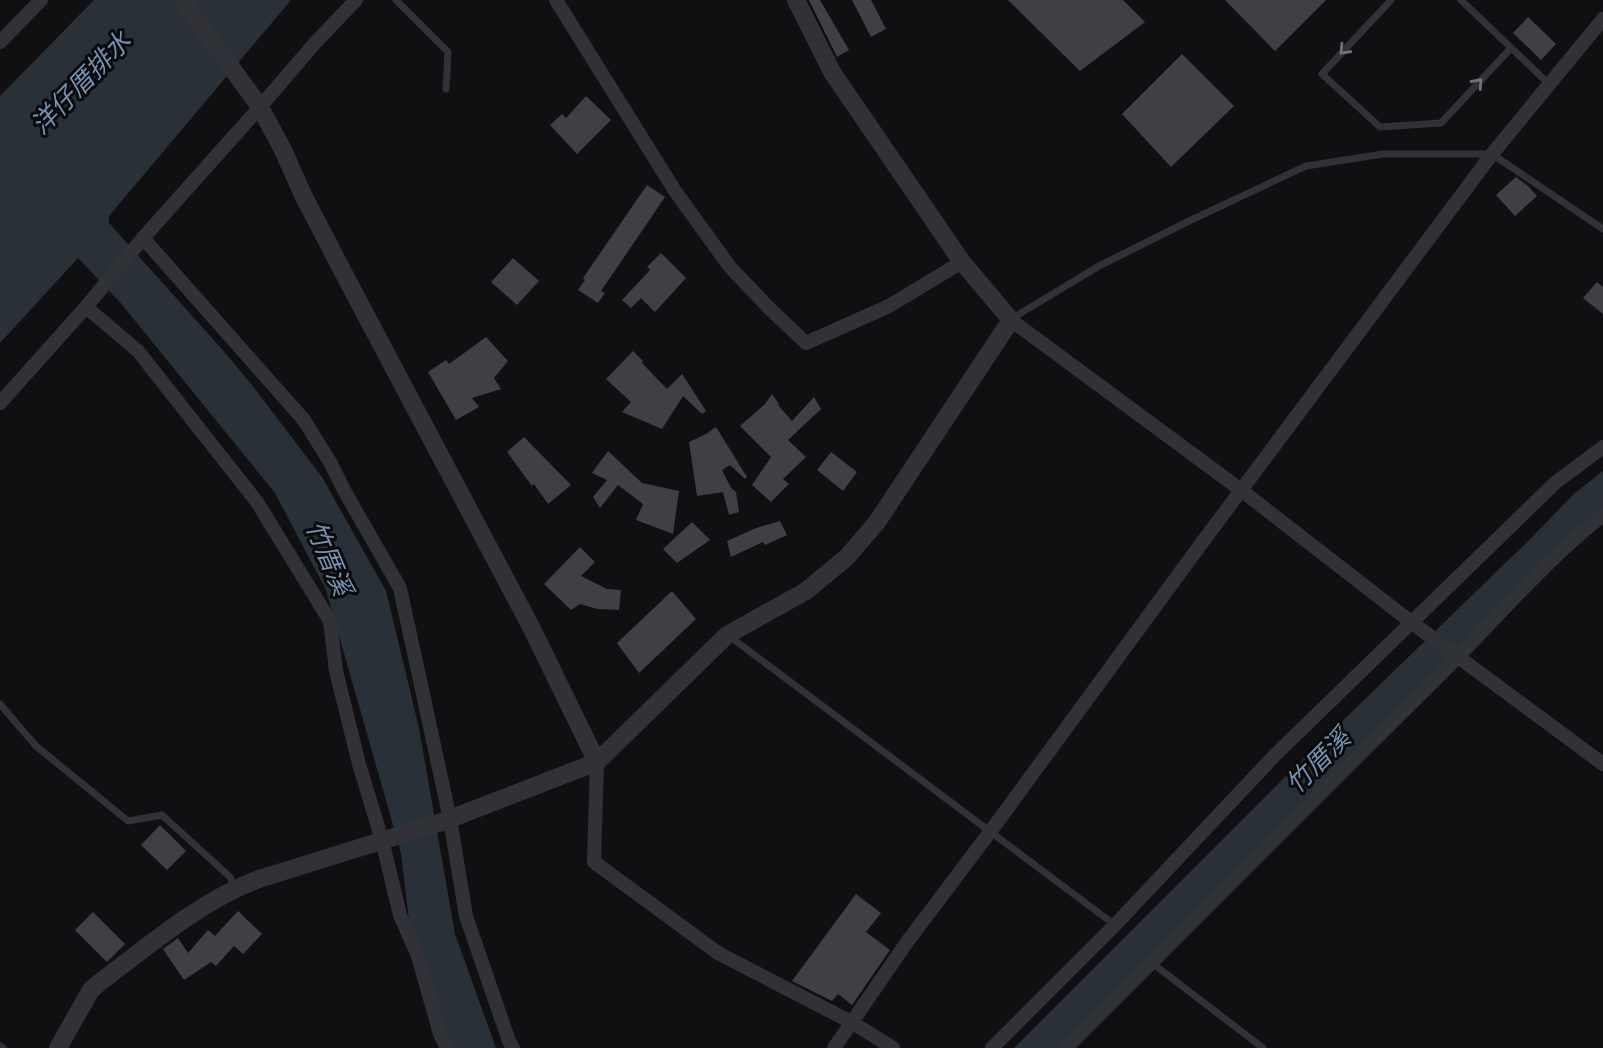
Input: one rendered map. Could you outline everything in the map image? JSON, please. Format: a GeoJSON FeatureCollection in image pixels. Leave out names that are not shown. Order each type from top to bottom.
{"type":"FeatureCollection","features":[{"type":"Feature","properties":{"kind":"street"},"geometry":{"type":"LineString","coordinates":[[0,42],[41,0]]}},
{"type":"Feature","properties":{"kind":"street"},"geometry":{"type":"LineString","coordinates":[[182,0],[260,107],[346,279],[531,626],[597,762],[594,862],[718,953],[853,1023],[893,1048]]}},
{"type":"Feature","properties":{"kind":"street"},"geometry":{"type":"LineString","coordinates":[[0,403],[315,43],[356,0]]}},
{"type":"Feature","properties":{"kind":"street"},"geometry":{"type":"LineString","coordinates":[[556,0],[676,191],[730,267],[806,342],[889,306],[962,262]]}},
{"type":"Feature","properties":{"kind":"street"},"geometry":{"type":"LineString","coordinates":[[796,0],[832,72],[962,262],[1011,320],[1241,490],[1410,622],[1603,764]]}},
{"type":"Feature","properties":{"kind":"street"},"geometry":{"type":"LineString","coordinates":[[834,1048],[907,942],[1492,154],[1603,19]]}},
{"type":"Feature","properties":{"kind":"street"},"geometry":{"type":"LineString","coordinates":[[143,238],[303,420],[330,461],[400,588],[424,693],[466,916],[513,1048]]}},
{"type":"Feature","properties":{"kind":"street"},"geometry":{"type":"LineString","coordinates":[[86,307],[138,351],[257,502],[330,621],[336,671],[400,915],[418,956],[446,1048]]}},
{"type":"Feature","properties":{"kind":"street"},"geometry":{"type":"LineString","coordinates":[[58,1048],[91,990],[193,913],[235,888],[259,878],[446,820],[597,762],[727,635],[806,591],[847,557],[877,522],[1011,320]]}},
{"type":"Feature","properties":{"kind":"street"},"geometry":{"type":"LineString","coordinates":[[992,1048],[1115,925],[1275,755],[1410,622],[1469,569],[1555,483],[1603,447]]}},
{"type":"Feature","properties":{"kind":"street"},"geometry":{"type":"LineString","coordinates":[[1066,1048],[1573,539],[1603,515]]}},
{"type":"Feature","properties":{"kind":"lane"},"geometry":{"type":"LineString","coordinates":[[396,0],[448,52],[446,89]]}},
{"type":"Feature","properties":{"kind":"lane"},"geometry":{"type":"LineString","coordinates":[[1391,0],[1322,74],[1380,127],[1441,123],[1511,48]]}},
{"type":"Feature","properties":{"kind":"lane"},"geometry":{"type":"LineString","coordinates":[[1461,0],[1549,85]]}},
{"type":"Feature","properties":{"kind":"lane"},"geometry":{"type":"LineString","coordinates":[[1011,320],[1099,266],[1306,166],[1383,154],[1492,154],[1603,229]]}},
{"type":"Feature","properties":{"kind":"lane"},"geometry":{"type":"LineString","coordinates":[[727,635],[1115,925]]}},
{"type":"Feature","properties":{"kind":"lane"},"geometry":{"type":"LineString","coordinates":[[0,704],[36,746],[128,821],[162,815],[230,877],[235,888]]}},
{"type":"Feature","properties":{"kind":"lane"},"geometry":{"type":"LineString","coordinates":[[1152,962],[1263,1048]]}},
{"type":"Feature","properties":{"kind":"water"},"geometry":{"type":"Polygon","coordinates":[[[94,0],[291,0],[109,216],[109,223],[252,385],[322,477],[386,591],[419,728],[455,934],[496,1048],[451,1048],[410,929],[401,853],[326,590],[275,493],[119,301],[78,258],[0,343],[0,96],[94,0]]]}},
{"type":"Feature","properties":{"kind":"water","name":"竹厝溪"},"geometry":{"type":"Polygon","coordinates":[[[1603,471],[1603,518],[1061,1048],[1014,1048],[1296,766],[1576,492],[1603,471]]]}},
{"type":"Feature","properties":{"kind":"building"},"geometry":{"type":"Polygon","coordinates":[[[809,0],[820,0],[849,50],[837,57],[809,0]]]}},
{"type":"Feature","properties":{"kind":"building"},"geometry":{"type":"Polygon","coordinates":[[[852,0],[871,0],[886,29],[871,37],[852,0]]]}},
{"type":"Feature","properties":{"kind":"building"},"geometry":{"type":"Polygon","coordinates":[[[1008,0],[1123,0],[1145,22],[1080,71],[1008,0]]]}},
{"type":"Feature","properties":{"kind":"building"},"geometry":{"type":"Polygon","coordinates":[[[1225,0],[1326,0],[1275,51],[1225,0]]]}},
{"type":"Feature","properties":{"kind":"building"},"geometry":{"type":"Polygon","coordinates":[[[1528,17],[1556,44],[1541,60],[1513,33],[1528,17]]]}},
{"type":"Feature","properties":{"kind":"building"},"geometry":{"type":"Polygon","coordinates":[[[1182,54],[1234,106],[1171,167],[1122,114],[1182,54]]]}},
{"type":"Feature","properties":{"kind":"building"},"geometry":{"type":"Polygon","coordinates":[[[586,96],[611,120],[577,154],[550,125],[562,114],[566,118],[586,96]]]}},
{"type":"Feature","properties":{"kind":"building"},"geometry":{"type":"Polygon","coordinates":[[[1516,177],[1537,196],[1515,216],[1496,195],[1516,177]]]}},
{"type":"Feature","properties":{"kind":"building"},"geometry":{"type":"Polygon","coordinates":[[[647,185],[665,197],[601,291],[605,293],[598,303],[578,290],[585,280],[583,278],[647,185]]]}},
{"type":"Feature","properties":{"kind":"building"},"geometry":{"type":"Polygon","coordinates":[[[661,253],[686,278],[655,312],[641,298],[631,308],[622,300],[650,270],[647,267],[661,253]]]}},
{"type":"Feature","properties":{"kind":"building"},"geometry":{"type":"Polygon","coordinates":[[[513,258],[539,281],[517,305],[491,282],[513,258]]]}},
{"type":"Feature","properties":{"kind":"building"},"geometry":{"type":"Polygon","coordinates":[[[1597,282],[1603,287],[1603,314],[1583,298],[1597,282]]]}},
{"type":"Feature","properties":{"kind":"building"},"geometry":{"type":"Polygon","coordinates":[[[486,337],[508,361],[494,378],[501,389],[472,398],[479,407],[456,420],[428,372],[446,360],[449,364],[486,337]]]}},
{"type":"Feature","properties":{"kind":"building"},"geometry":{"type":"Polygon","coordinates":[[[633,351],[667,389],[682,374],[706,411],[702,414],[683,396],[662,429],[622,412],[631,402],[606,379],[633,351]]]}},
{"type":"Feature","properties":{"kind":"building"},"geometry":{"type":"Polygon","coordinates":[[[772,394],[792,421],[814,397],[821,409],[788,440],[806,457],[783,479],[789,484],[771,502],[752,485],[771,457],[740,426],[765,404],[772,394]]]}},
{"type":"Feature","properties":{"kind":"building"},"geometry":{"type":"Polygon","coordinates":[[[716,427],[747,477],[745,479],[730,465],[722,470],[736,492],[739,512],[729,515],[723,492],[697,496],[689,442],[716,427]]]}},
{"type":"Feature","properties":{"kind":"building"},"geometry":{"type":"Polygon","coordinates":[[[524,437],[571,485],[548,504],[507,452],[524,437]]]}},
{"type":"Feature","properties":{"kind":"building"},"geometry":{"type":"Polygon","coordinates":[[[608,451],[642,483],[679,491],[673,534],[636,520],[643,504],[618,485],[600,508],[593,497],[607,480],[592,473],[608,451]]]}},
{"type":"Feature","properties":{"kind":"building"},"geometry":{"type":"Polygon","coordinates":[[[831,452],[857,472],[843,491],[817,470],[831,452]]]}},
{"type":"Feature","properties":{"kind":"building"},"geometry":{"type":"Polygon","coordinates":[[[780,521],[787,535],[765,545],[763,542],[731,557],[727,541],[780,521]]]}},
{"type":"Feature","properties":{"kind":"building"},"geometry":{"type":"Polygon","coordinates":[[[692,522],[710,540],[677,563],[663,549],[692,522]]]}},
{"type":"Feature","properties":{"kind":"building"},"geometry":{"type":"Polygon","coordinates":[[[580,547],[595,562],[581,576],[607,589],[621,590],[619,610],[597,609],[580,604],[571,610],[544,584],[580,547]]]}},
{"type":"Feature","properties":{"kind":"building"},"geometry":{"type":"Polygon","coordinates":[[[672,591],[696,619],[639,673],[617,643],[672,591]]]}},
{"type":"Feature","properties":{"kind":"building"},"geometry":{"type":"Polygon","coordinates":[[[160,825],[186,851],[167,870],[141,845],[160,825]]]}},
{"type":"Feature","properties":{"kind":"building"},"geometry":{"type":"Polygon","coordinates":[[[856,894],[881,913],[866,932],[890,950],[852,1005],[838,994],[832,1001],[792,981],[856,894]]]}},
{"type":"Feature","properties":{"kind":"building"},"geometry":{"type":"Polygon","coordinates":[[[238,911],[262,934],[243,954],[234,946],[216,966],[211,962],[184,980],[163,949],[178,938],[188,953],[208,930],[215,936],[238,911]]]}},
{"type":"Feature","properties":{"kind":"building"},"geometry":{"type":"Polygon","coordinates":[[[93,912],[125,944],[107,962],[75,930],[93,912]]]}},
{"type":"Feature","properties":{"kind":"water label","name":"洋仔厝排水"},"geometry":{"type":"Point","coordinates":[81,83]}}]}
